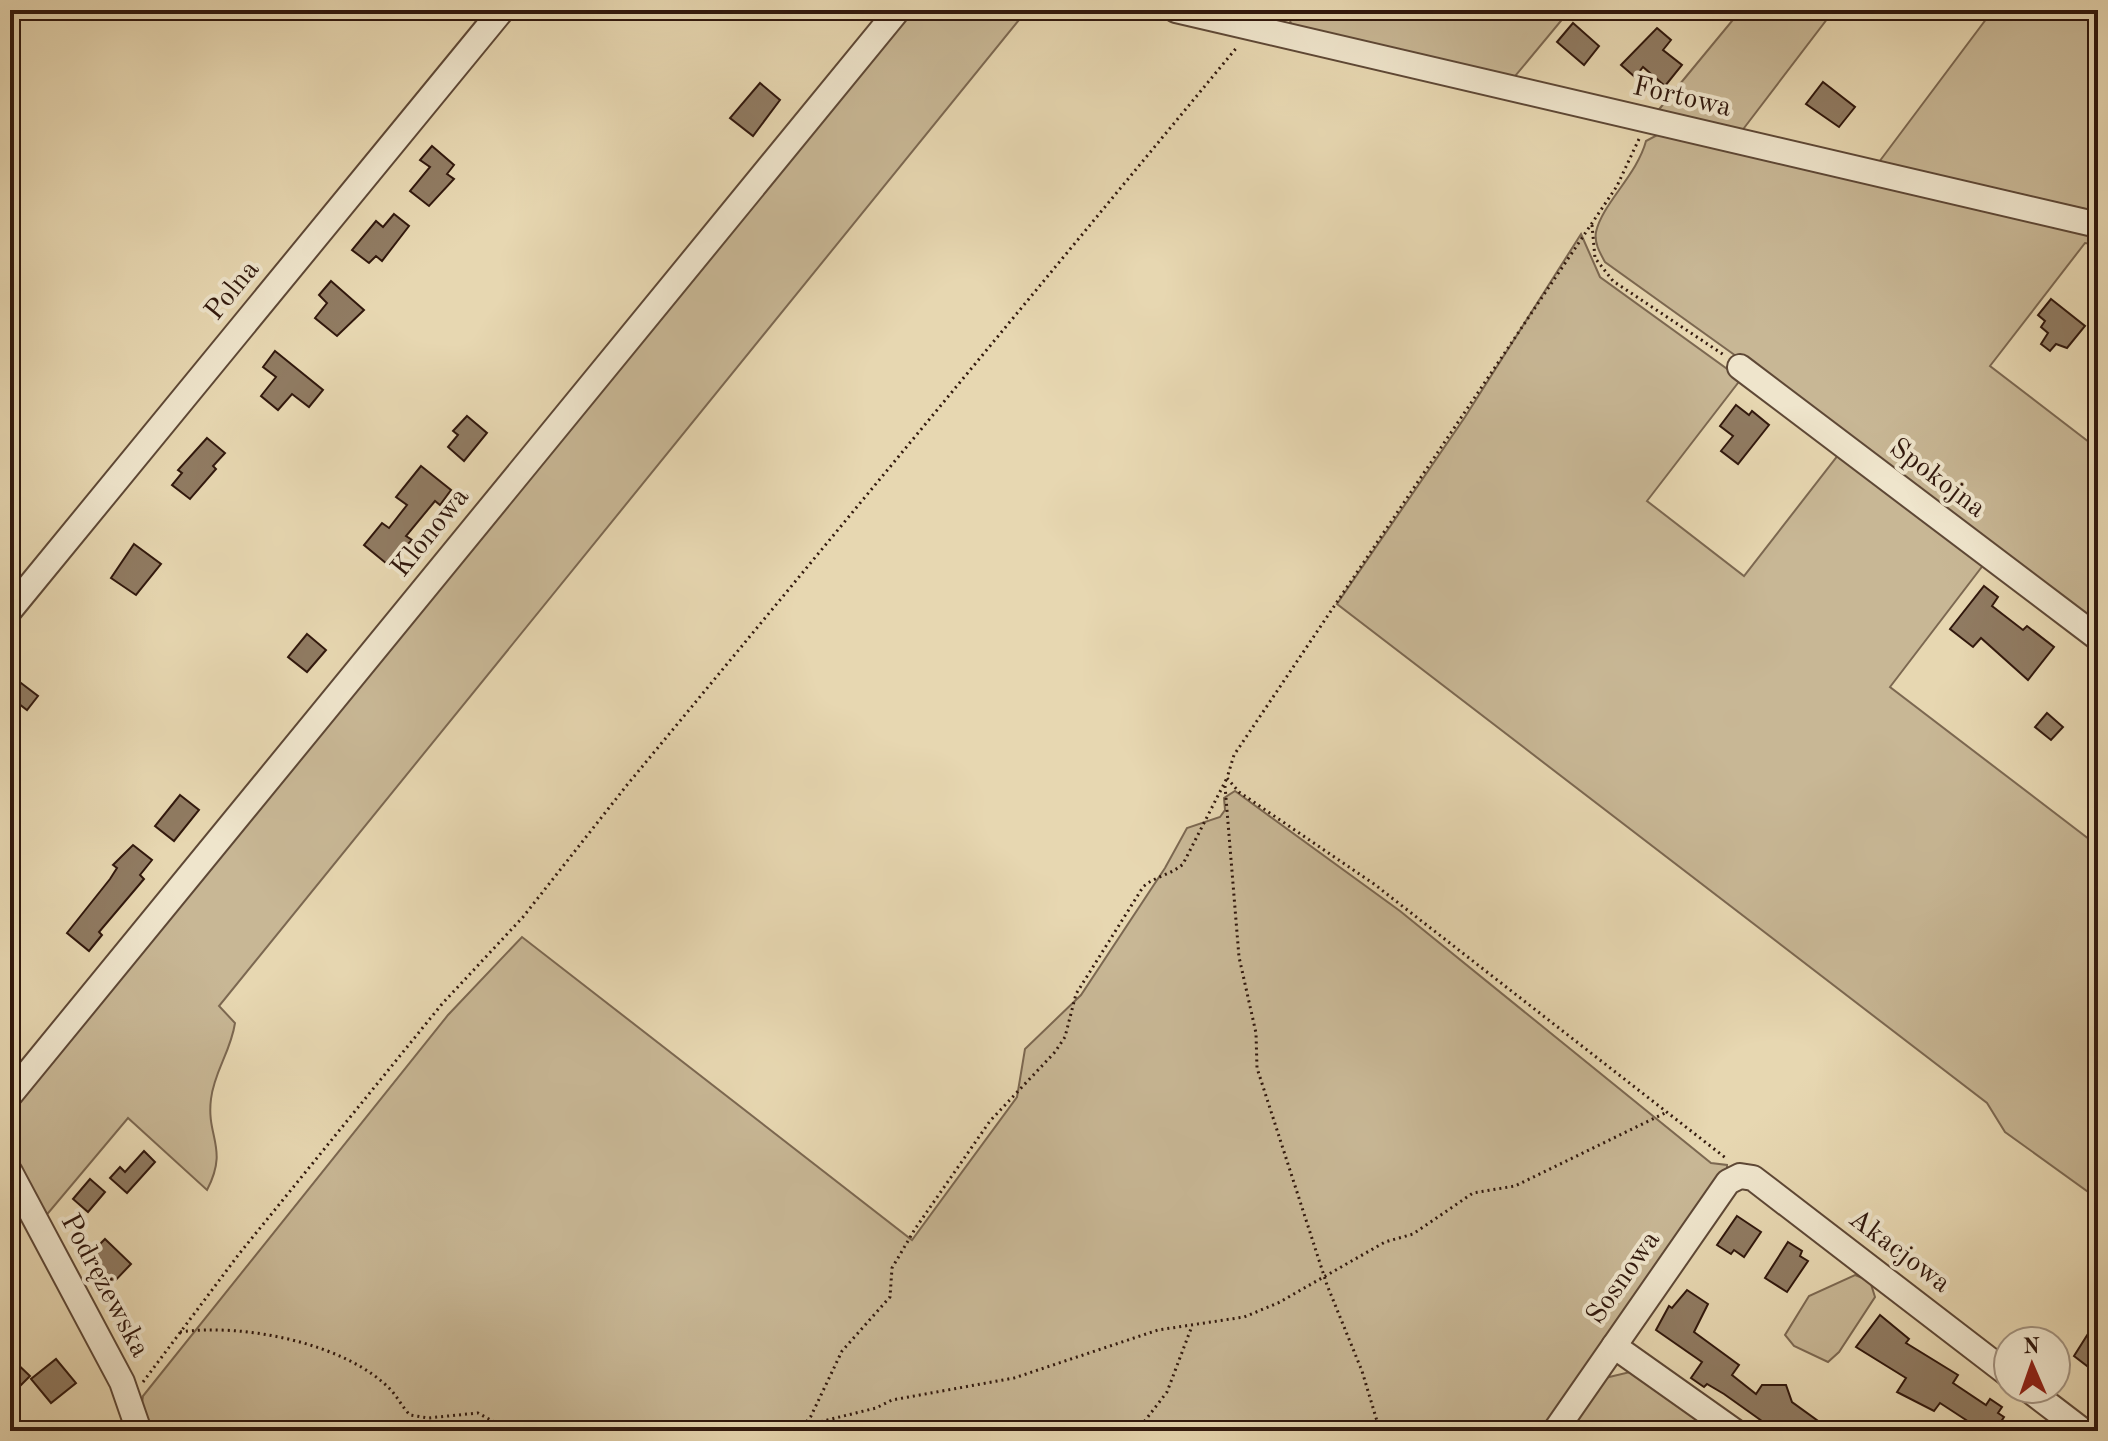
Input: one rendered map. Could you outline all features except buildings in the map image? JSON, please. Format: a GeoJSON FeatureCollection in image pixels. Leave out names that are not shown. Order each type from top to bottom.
{"type":"FeatureCollection","features":[{"type":"Feature","properties":{"kind":"street","name":"Polna"},"geometry":{"type":"LineString","coordinates":[[10,610],[502,10]]}},
{"type":"Feature","properties":{"kind":"street","name":"Klonowa"},"geometry":{"type":"LineString","coordinates":[[10,1095],[898,10]]}},
{"type":"Feature","properties":{"kind":"street","name":"Fortowa"},"geometry":{"type":"LineString","coordinates":[[1176,10],[1260,18],[1643,119],[2098,225]]}},
{"type":"Feature","properties":{"kind":"street","name":"Spokojna"},"geometry":{"type":"LineString","coordinates":[[1740,367],[2098,638]]}},
{"type":"Feature","properties":{"kind":"street","name":"Podrężewska"},"geometry":{"type":"LineString","coordinates":[[10,1172],[129,1401],[139,1431]]}},
{"type":"Feature","properties":{"kind":"street","name":"Sosnowa"},"geometry":{"type":"LineString","coordinates":[[1555,1431],[1728,1182],[1740,1176],[1753,1178]]}},
{"type":"Feature","properties":{"kind":"street","name":"Akacjowa"},"geometry":{"type":"LineString","coordinates":[[1753,1178],[1992,1362]]}},
{"type":"Feature","properties":{"kind":"street"},"geometry":{"type":"LineString","coordinates":[[1614,1346],[1734,1431]]}},
{"type":"Feature","properties":{"kind":"street"},"geometry":{"type":"LineString","coordinates":[[2049,1405],[2083,1431]]}},
{"type":"Feature","properties":{"kind":"path"},"geometry":{"type":"LineString","coordinates":[[129,1401],[239,1254],[442,1004],[523,917],[627,785],[1260,18]]}},
{"type":"Feature","properties":{"kind":"path"},"geometry":{"type":"LineString","coordinates":[[799,1431],[842,1351],[890,1297],[898,1256],[982,1131],[1065,1037],[1076,994],[1126,911],[1150,880],[1174,872],[1183,864],[1227,778],[1234,755],[1465,417],[1631,163],[1643,119]]}},
{"type":"Feature","properties":{"kind":"path"},"geometry":{"type":"LineString","coordinates":[[1592,221],[1595,258],[1613,281],[1740,367]]}},
{"type":"Feature","properties":{"kind":"path"},"geometry":{"type":"LineString","coordinates":[[1227,778],[1239,792],[1374,884],[1753,1178]]}},
{"type":"Feature","properties":{"kind":"path"},"geometry":{"type":"LineString","coordinates":[[1227,778],[1225,806],[1239,957],[1256,1033],[1257,1068],[1324,1274],[1362,1371],[1380,1431]]}},
{"type":"Feature","properties":{"kind":"path"},"geometry":{"type":"LineString","coordinates":[[690,1431],[745,1424],[784,1428],[803,1426],[876,1408],[892,1400],[1014,1378],[1134,1337],[1244,1317],[1278,1303],[1324,1274],[1385,1242],[1413,1234],[1473,1193],[1515,1186],[1667,1112]]}},
{"type":"Feature","properties":{"kind":"path"},"geometry":{"type":"LineString","coordinates":[[1137,1431],[1167,1392],[1192,1326]]}},
{"type":"Feature","properties":{"kind":"path"},"geometry":{"type":"LineString","coordinates":[[180,1332],[238,1330],[313,1345],[380,1382],[410,1415],[428,1418],[478,1413],[507,1429],[543,1431]]}},
{"type":"Feature","properties":{"kind":"shaded area"},"geometry":{"type":"Polygon","coordinates":[[[905,10],[1027,10],[219,1006],[235,1023],[211,1099],[211,1123],[217,1153],[207,1190],[128,1118],[44,1218],[10,1156],[10,1108],[905,10]]]}},
{"type":"Feature","properties":{"kind":"shaded area"},"geometry":{"type":"Polygon","coordinates":[[[1286,10],[1570,10],[1511,81],[1292,26],[1286,10]]]}},
{"type":"Feature","properties":{"kind":"shaded area"},"geometry":{"type":"Polygon","coordinates":[[[1741,10],[1834,10],[1741,132],[1656,113],[1741,10]]]}},
{"type":"Feature","properties":{"kind":"shaded area"},"geometry":{"type":"Polygon","coordinates":[[[1993,10],[2098,10],[2098,212],[1879,162],[1993,10]]]}},
{"type":"Feature","properties":{"kind":"shaded area"},"geometry":{"type":"Polygon","coordinates":[[[1659,134],[2098,235],[2098,245],[2085,243],[1990,366],[2098,449],[2098,628],[1736,356],[1605,262],[1596,240],[1600,221],[1642,154],[1646,141],[1659,134]]]}},
{"type":"Feature","properties":{"kind":"shaded area"},"geometry":{"type":"Polygon","coordinates":[[[1581,234],[1600,277],[1741,379],[1647,501],[1744,576],[1839,454],[1984,564],[1890,687],[2098,846],[2098,1199],[2005,1132],[1987,1103],[1337,604],[1465,417],[1581,234]]]}},
{"type":"Feature","properties":{"kind":"shaded area"},"geometry":{"type":"Polygon","coordinates":[[[1235,791],[1400,911],[1711,1163],[1727,1165],[1727,1173],[1550,1431],[150,1431],[141,1410],[143,1396],[448,1015],[522,937],[912,1240],[1017,1097],[1025,1049],[1081,995],[1165,868],[1187,828],[1220,817],[1225,810],[1224,798],[1235,791]]]}},
{"type":"Feature","properties":{"kind":"shaded area"},"geometry":{"type":"Polygon","coordinates":[[[1855,1275],[1870,1281],[1875,1297],[1839,1352],[1828,1362],[1794,1346],[1785,1335],[1809,1296],[1855,1275]]]}},
{"type":"Feature","properties":{"kind":"shaded area"},"geometry":{"type":"Polygon","coordinates":[[[1630,1372],[1712,1431],[1564,1431],[1601,1379],[1630,1372]]]}}]}
